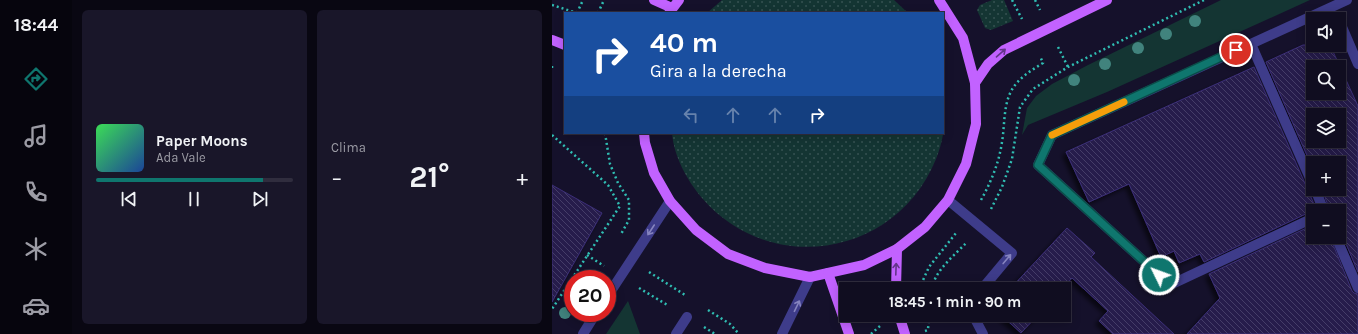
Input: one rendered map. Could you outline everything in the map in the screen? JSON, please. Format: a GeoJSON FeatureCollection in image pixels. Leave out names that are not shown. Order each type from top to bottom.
{"type":"FeatureCollection","features":[{"type":"Feature","properties":{"kind":"main road"},"geometry":{"type":"LineString","coordinates":[[654,0],[671,11],[679,0]]}},
{"type":"Feature","properties":{"kind":"main road"},"geometry":{"type":"LineString","coordinates":[[644,134],[645,143],[654,173],[670,201],[696,230],[728,254],[764,268],[810,277],[864,265],[897,249],[925,227],[948,200],[966,164],[976,124],[975,83],[963,38],[939,0]]}},
{"type":"Feature","properties":{"kind":"main road"},"geometry":{"type":"LineString","coordinates":[[975,83],[988,64],[1004,50],[1107,0]]}},
{"type":"Feature","properties":{"kind":"main road"},"geometry":{"type":"LineString","coordinates":[[552,40],[564,45]]}},
{"type":"Feature","properties":{"kind":"main road"},"geometry":{"type":"LineString","coordinates":[[896,282],[897,249]]}},
{"type":"Feature","properties":{"kind":"main road"},"geometry":{"type":"LineString","coordinates":[[828,273],[849,334]]}},
{"type":"Feature","properties":{"kind":"main road"},"geometry":{"type":"LineString","coordinates":[[901,322],[905,334]]}},
{"type":"Feature","properties":{"kind":"street"},"geometry":{"type":"LineString","coordinates":[[1306,221],[1170,285],[1038,165],[1052,135],[1347,0]]}},
{"type":"Feature","properties":{"kind":"street"},"geometry":{"type":"LineString","coordinates":[[1333,6],[1336,12]]}},
{"type":"Feature","properties":{"kind":"street"},"geometry":{"type":"LineString","coordinates":[[1346,36],[1358,64]]}},
{"type":"Feature","properties":{"kind":"street"},"geometry":{"type":"LineString","coordinates":[[1251,44],[1306,169]]}},
{"type":"Feature","properties":{"kind":"street"},"geometry":{"type":"LineString","coordinates":[[948,200],[1012,253],[988,282]]}},
{"type":"Feature","properties":{"kind":"street"},"geometry":{"type":"LineString","coordinates":[[616,283],[670,201]]}},
{"type":"Feature","properties":{"kind":"street"},"geometry":{"type":"LineString","coordinates":[[1339,244],[1358,288]]}},
{"type":"Feature","properties":{"kind":"street"},"geometry":{"type":"LineString","coordinates":[[782,334],[810,277]]}},
{"type":"Feature","properties":{"kind":"street"},"geometry":{"type":"LineString","coordinates":[[676,334],[687,317]]}},
{"type":"Feature","properties":{"kind":"street"},"geometry":{"type":"LineString","coordinates":[[583,334],[590,322]]}},
{"type":"Feature","properties":{"kind":"street"},"geometry":{"type":"LineString","coordinates":[[977,322],[983,334]]}},
{"type":"Feature","properties":{"kind":"path"},"geometry":{"type":"LineString","coordinates":[[577,12],[583,0]]}},
{"type":"Feature","properties":{"kind":"path"},"geometry":{"type":"LineString","coordinates":[[598,12],[604,0]]}},
{"type":"Feature","properties":{"kind":"path"},"geometry":{"type":"LineString","coordinates":[[552,5],[574,12]]}},
{"type":"Feature","properties":{"kind":"path"},"geometry":{"type":"LineString","coordinates":[[605,134],[610,164],[618,183],[629,200],[629,220],[619,238]]}},
{"type":"Feature","properties":{"kind":"path"},"geometry":{"type":"LineString","coordinates":[[552,135],[608,185],[620,206],[552,309]]}},
{"type":"Feature","properties":{"kind":"path"},"geometry":{"type":"LineString","coordinates":[[587,255],[605,267]]}},
{"type":"Feature","properties":{"kind":"path"},"geometry":{"type":"LineString","coordinates":[[928,330],[929,334]]}},
{"type":"Feature","properties":{"kind":"green space"},"geometry":{"type":"Polygon","coordinates":[[[722,0],[894,0],[907,12],[708,12],[722,0]]]}},
{"type":"Feature","properties":{"kind":"green space"},"geometry":{"type":"Polygon","coordinates":[[[992,0],[1004,0],[1013,21],[991,30],[985,28],[977,10],[980,5],[992,0]]]}},
{"type":"Feature","properties":{"kind":"green space"},"geometry":{"type":"Polygon","coordinates":[[[1221,0],[1310,0],[1107,92],[1028,125],[1022,135],[1027,108],[1036,96],[1052,84],[1221,0]]]}},
{"type":"Feature","properties":{"kind":"green space"},"geometry":{"type":"Polygon","coordinates":[[[944,88],[945,99],[944,129],[944,88]]]}},
{"type":"Feature","properties":{"kind":"green space"},"geometry":{"type":"Polygon","coordinates":[[[672,134],[943,134],[936,159],[918,192],[893,217],[863,235],[830,245],[796,246],[762,239],[730,223],[696,191],[682,168],[673,142],[672,134]]]}},
{"type":"Feature","properties":{"kind":"green space"},"geometry":{"type":"Polygon","coordinates":[[[628,301],[640,334],[606,334],[614,322],[616,322],[616,319],[628,301]]]}},
{"type":"Feature","properties":{"kind":"building"},"geometry":{"type":"Polygon","coordinates":[[[1303,45],[1306,45],[1306,52],[1333,52],[1337,60],[1306,60],[1306,100],[1346,100],[1346,80],[1358,106],[1358,272],[1346,244],[1346,204],[1327,204],[1325,196],[1346,196],[1346,156],[1307,156],[1266,62],[1303,45]]]}},
{"type":"Feature","properties":{"kind":"building"},"geometry":{"type":"Polygon","coordinates":[[[1254,67],[1306,186],[1306,196],[1310,196],[1314,204],[1306,204],[1306,214],[1204,262],[1200,254],[1179,263],[1174,251],[1161,257],[1129,184],[1089,202],[1066,152],[1254,67]]]}},
{"type":"Feature","properties":{"kind":"building"},"geometry":{"type":"Polygon","coordinates":[[[552,185],[602,213],[570,270],[564,270],[564,281],[552,302],[552,185]]]}},
{"type":"Feature","properties":{"kind":"building"},"geometry":{"type":"Polygon","coordinates":[[[1067,228],[1095,253],[1091,257],[1174,334],[1113,334],[1099,321],[1108,311],[1072,278],[1068,282],[1017,282],[1067,228]]]}},
{"type":"Feature","properties":{"kind":"building"},"geometry":{"type":"Polygon","coordinates":[[[1306,228],[1306,244],[1333,244],[1352,291],[1358,294],[1358,334],[1187,334],[1220,298],[1209,274],[1306,228]]]}},
{"type":"Feature","properties":{"kind":"building"},"geometry":{"type":"Polygon","coordinates":[[[1009,322],[1031,322],[1021,333],[1009,322]]]}},
{"type":"Feature","properties":{"kind":"slow traffic"},"geometry":{"type":"LineString","coordinates":[[1052,135],[1124,102]]}},
{"type":"Feature","properties":{"kind":"route"},"geometry":{"type":"LineString","coordinates":[[1159,275],[1038,165],[1052,135],[1236,50]]}}]}
